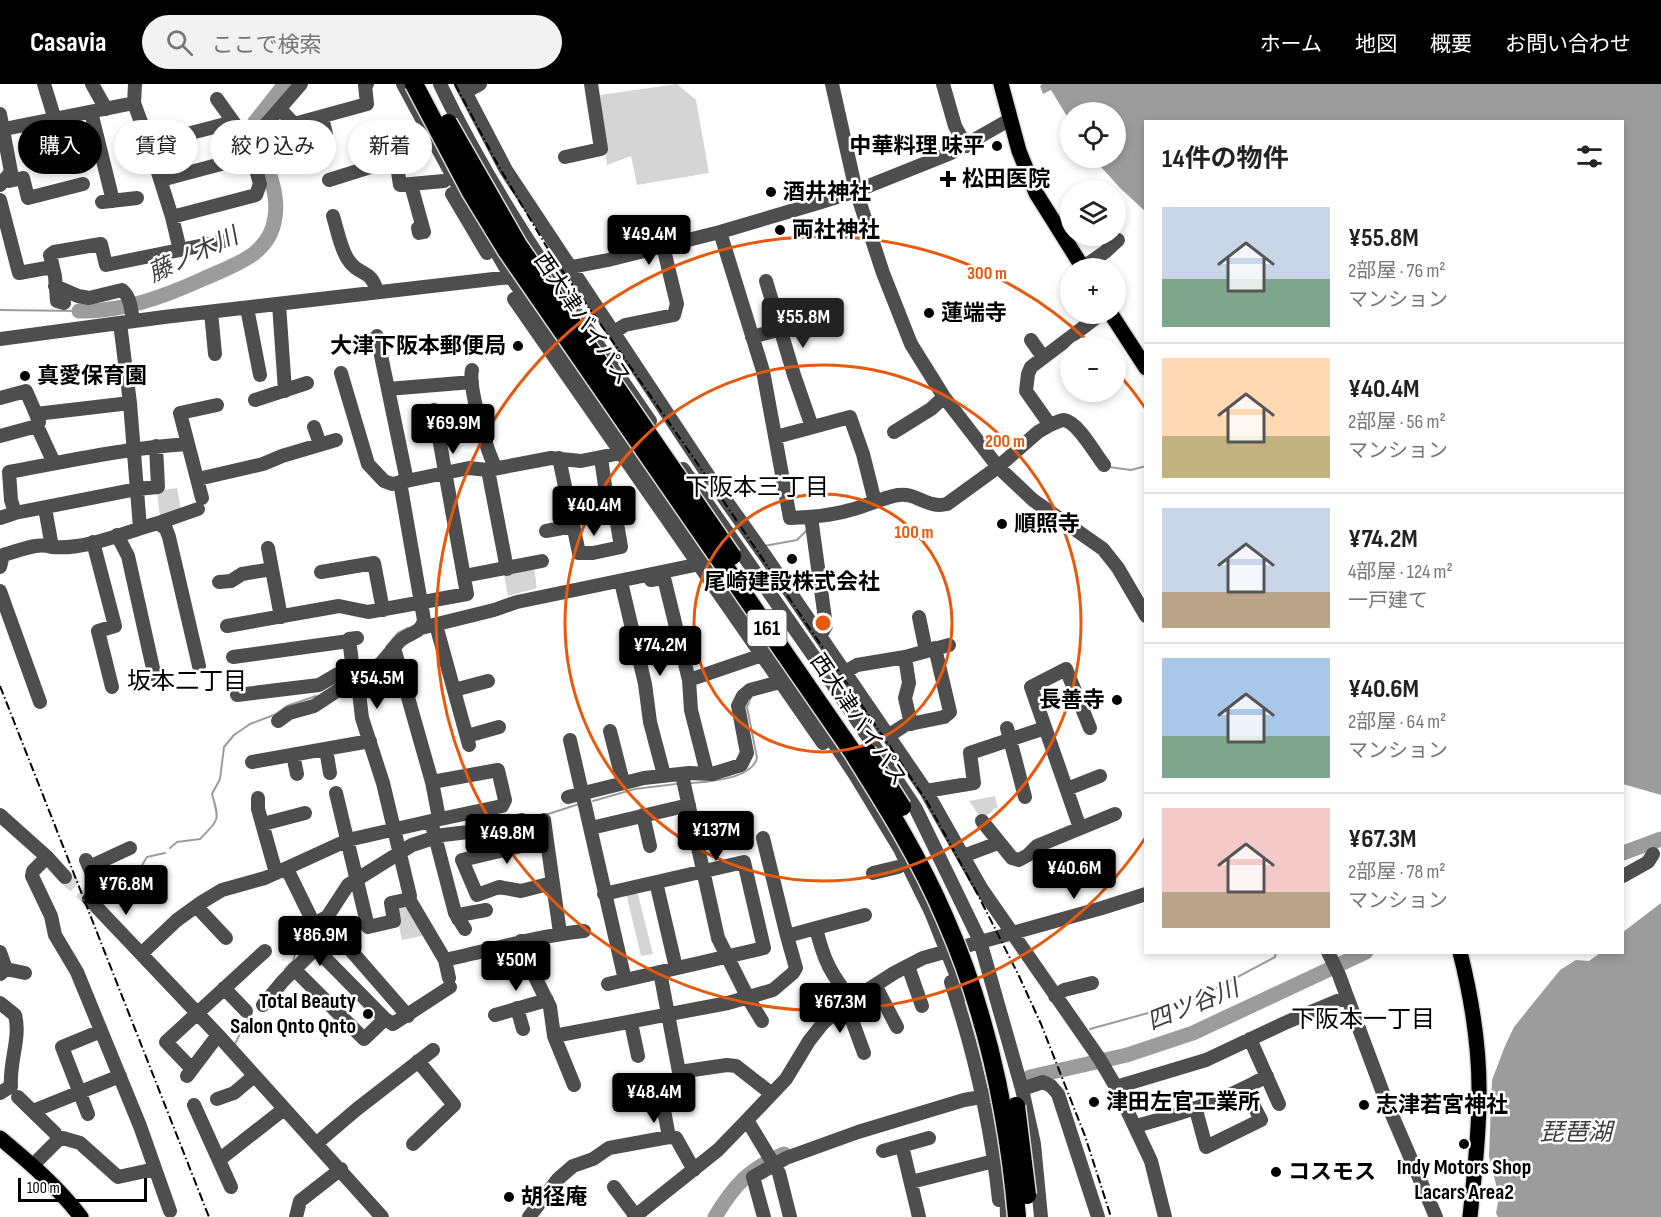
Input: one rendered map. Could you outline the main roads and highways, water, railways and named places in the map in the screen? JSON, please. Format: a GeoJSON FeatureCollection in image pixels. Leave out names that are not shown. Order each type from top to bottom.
{"type":"FeatureCollection","features":[{"type":"Feature","properties":{"kind":"highway","name":"西大津バイパス"},"geometry":{"type":"LineString","coordinates":[[414,84],[471,192],[507,251],[852,751],[924,872],[963,961],[992,1056],[1009,1143],[1017,1217]]}},
{"type":"Feature","properties":{"kind":"highway","name":"西大津バイパス"},"geometry":{"type":"LineString","coordinates":[[428,84],[483,187],[518,245],[862,744],[935,867],[974,956],[998,1032],[1022,1141],[1029,1217]]}},
{"type":"Feature","properties":{"kind":"main road"},"geometry":{"type":"LineString","coordinates":[[1000,84],[1018,151],[1036,193],[1076,258]]}},
{"type":"Feature","properties":{"kind":"main road"},"geometry":{"type":"LineString","coordinates":[[1117,324],[1144,365]]}},
{"type":"Feature","properties":{"kind":"main road"},"geometry":{"type":"LineString","coordinates":[[1460,954],[1472,1009],[1477,1048],[1479,1096],[1479,1126],[1470,1217]]}},
{"type":"Feature","properties":{"kind":"main road"},"geometry":{"type":"LineString","coordinates":[[2,1145],[33,1165],[63,1194],[81,1217]]}},
{"type":"Feature","properties":{"kind":"water"},"geometry":{"type":"Polygon","coordinates":[[[1042,84],[1661,84],[1661,795],[1624,784],[1624,120],[1144,120],[1144,210],[1126,194],[1126,180],[1113,180],[1102,168],[1126,168],[1126,102],[1060,102],[1060,105],[1051,90],[1043,94],[1040,86],[1042,84]]]}},
{"type":"Feature","properties":{"kind":"water","name":"琵琶湖"},"geometry":{"type":"Polygon","coordinates":[[[1661,903],[1661,1217],[1498,1217],[1496,1213],[1499,1197],[1489,1156],[1492,1080],[1505,1046],[1514,1027],[1560,970],[1576,960],[1589,961],[1599,954],[1624,954],[1624,931],[1661,903]]]}},
{"type":"Feature","properties":{"kind":"waterway","name":"藤ノ木川"},"geometry":{"type":"LineString","coordinates":[[79,311],[111,309],[158,297],[238,264],[258,250],[272,230],[276,206],[269,172],[253,129],[255,122],[285,84]]}},
{"type":"Feature","properties":{"kind":"waterway","name":"藤ノ木川"},"geometry":{"type":"LineString","coordinates":[[0,310],[79,311]]}},
{"type":"Feature","properties":{"kind":"waterway"},"geometry":{"type":"LineString","coordinates":[[1109,467],[1131,470],[1144,467]]}},
{"type":"Feature","properties":{"kind":"waterway"},"geometry":{"type":"LineString","coordinates":[[764,546],[797,540],[806,531]]}},
{"type":"Feature","properties":{"kind":"waterway"},"geometry":{"type":"LineString","coordinates":[[386,647],[398,633],[408,628]]}},
{"type":"Feature","properties":{"kind":"waterway"},"geometry":{"type":"LineString","coordinates":[[368,668],[376,659]]}},
{"type":"Feature","properties":{"kind":"waterway"},"geometry":{"type":"LineString","coordinates":[[333,684],[347,679]]}},
{"type":"Feature","properties":{"kind":"waterway"},"geometry":{"type":"LineString","coordinates":[[170,848],[177,842],[200,839],[214,823],[217,815],[212,794],[220,779],[224,747],[234,735],[250,724],[274,715],[287,706],[316,696]]}},
{"type":"Feature","properties":{"kind":"waterway"},"geometry":{"type":"LineString","coordinates":[[691,783],[729,778],[747,771],[753,765],[757,758],[747,707],[751,697]]}},
{"type":"Feature","properties":{"kind":"waterway"},"geometry":{"type":"LineString","coordinates":[[593,801],[635,789],[676,784]]}},
{"type":"Feature","properties":{"kind":"waterway"},"geometry":{"type":"LineString","coordinates":[[527,821],[579,804]]}},
{"type":"Feature","properties":{"kind":"waterway","name":"四ツ谷川"},"geometry":{"type":"LineString","coordinates":[[1624,853],[1661,839]]}},
{"type":"Feature","properties":{"kind":"waterway"},"geometry":{"type":"LineString","coordinates":[[100,893],[122,877],[139,870],[147,857],[165,853]]}},
{"type":"Feature","properties":{"kind":"waterway"},"geometry":{"type":"LineString","coordinates":[[285,969],[293,961],[299,940],[311,932]]}},
{"type":"Feature","properties":{"kind":"waterway"},"geometry":{"type":"LineString","coordinates":[[1090,1029],[1200,997],[1275,957],[1276,954]]}},
{"type":"Feature","properties":{"kind":"waterway","name":"四ツ谷川"},"geometry":{"type":"LineString","coordinates":[[1030,1077],[1127,1055],[1193,1033],[1362,954]]}},
{"type":"Feature","properties":{"kind":"waterway"},"geometry":{"type":"LineString","coordinates":[[234,1046],[249,1016]]}},
{"type":"Feature","properties":{"kind":"waterway","name":"四ツ谷川"},"geometry":{"type":"LineString","coordinates":[[715,1217],[744,1179],[761,1166],[784,1154]]}},
{"type":"Feature","properties":{"kind":"tunnel"},"geometry":{"type":"LineString","coordinates":[[65,877],[89,899]]}},
{"type":"Feature","properties":{"kind":"railway"},"geometry":{"type":"LineString","coordinates":[[455,84],[499,167],[554,259],[724,502],[926,800],[977,893],[1041,1024],[1085,1136],[1111,1217]]}},
{"type":"Feature","properties":{"kind":"railway"},"geometry":{"type":"LineString","coordinates":[[0,686],[209,1217]]}},
{"type":"Feature","properties":{"kind":"place","name":"中華料理 味平"},"geometry":{"type":"Point","coordinates":[997,146]}},
{"type":"Feature","properties":{"kind":"place","name":"松田医院"},"geometry":{"type":"Point","coordinates":[948,179]}},
{"type":"Feature","properties":{"kind":"place","name":"酒井神社"},"geometry":{"type":"Point","coordinates":[771,192]}},
{"type":"Feature","properties":{"kind":"place","name":"両社神社"},"geometry":{"type":"Point","coordinates":[780,230]}},
{"type":"Feature","properties":{"kind":"place","name":"蓮端寺"},"geometry":{"type":"Point","coordinates":[929,313]}},
{"type":"Feature","properties":{"kind":"place","name":"大津下阪本郵便局"},"geometry":{"type":"Point","coordinates":[518,346]}},
{"type":"Feature","properties":{"kind":"place","name":"真愛保育園"},"geometry":{"type":"Point","coordinates":[25,376]}},
{"type":"Feature","properties":{"kind":"place","name":"順照寺"},"geometry":{"type":"Point","coordinates":[1002,524]}},
{"type":"Feature","properties":{"kind":"place","name":"尾崎建設株式会社"},"geometry":{"type":"Point","coordinates":[792,559]}},
{"type":"Feature","properties":{"kind":"place","name":"長善寺"},"geometry":{"type":"Point","coordinates":[1117,700]}},
{"type":"Feature","properties":{"kind":"place","name":"Total Beauty Salon Qnto Qnto"},"geometry":{"type":"Point","coordinates":[368,1014]}},
{"type":"Feature","properties":{"kind":"place","name":"津田左官工業所"},"geometry":{"type":"Point","coordinates":[1094,1102]}},
{"type":"Feature","properties":{"kind":"place","name":"志津若宮神社"},"geometry":{"type":"Point","coordinates":[1364,1105]}},
{"type":"Feature","properties":{"kind":"place","name":"Indy Motors Shop Lacars Area2"},"geometry":{"type":"Point","coordinates":[1464,1144]}},
{"type":"Feature","properties":{"kind":"place","name":"コスモス"},"geometry":{"type":"Point","coordinates":[1276,1172]}},
{"type":"Feature","properties":{"kind":"place","name":"胡径庵"},"geometry":{"type":"Point","coordinates":[509,1197]}},
{"type":"Feature","properties":{"kind":"district","name":"下阪本三丁目"},"geometry":{"type":"Point","coordinates":[757,487]}},
{"type":"Feature","properties":{"kind":"district","name":"坂本二丁目"},"geometry":{"type":"Point","coordinates":[187,681]}},
{"type":"Feature","properties":{"kind":"district","name":"下阪本一丁目"},"geometry":{"type":"Point","coordinates":[1363,1019]}}]}
